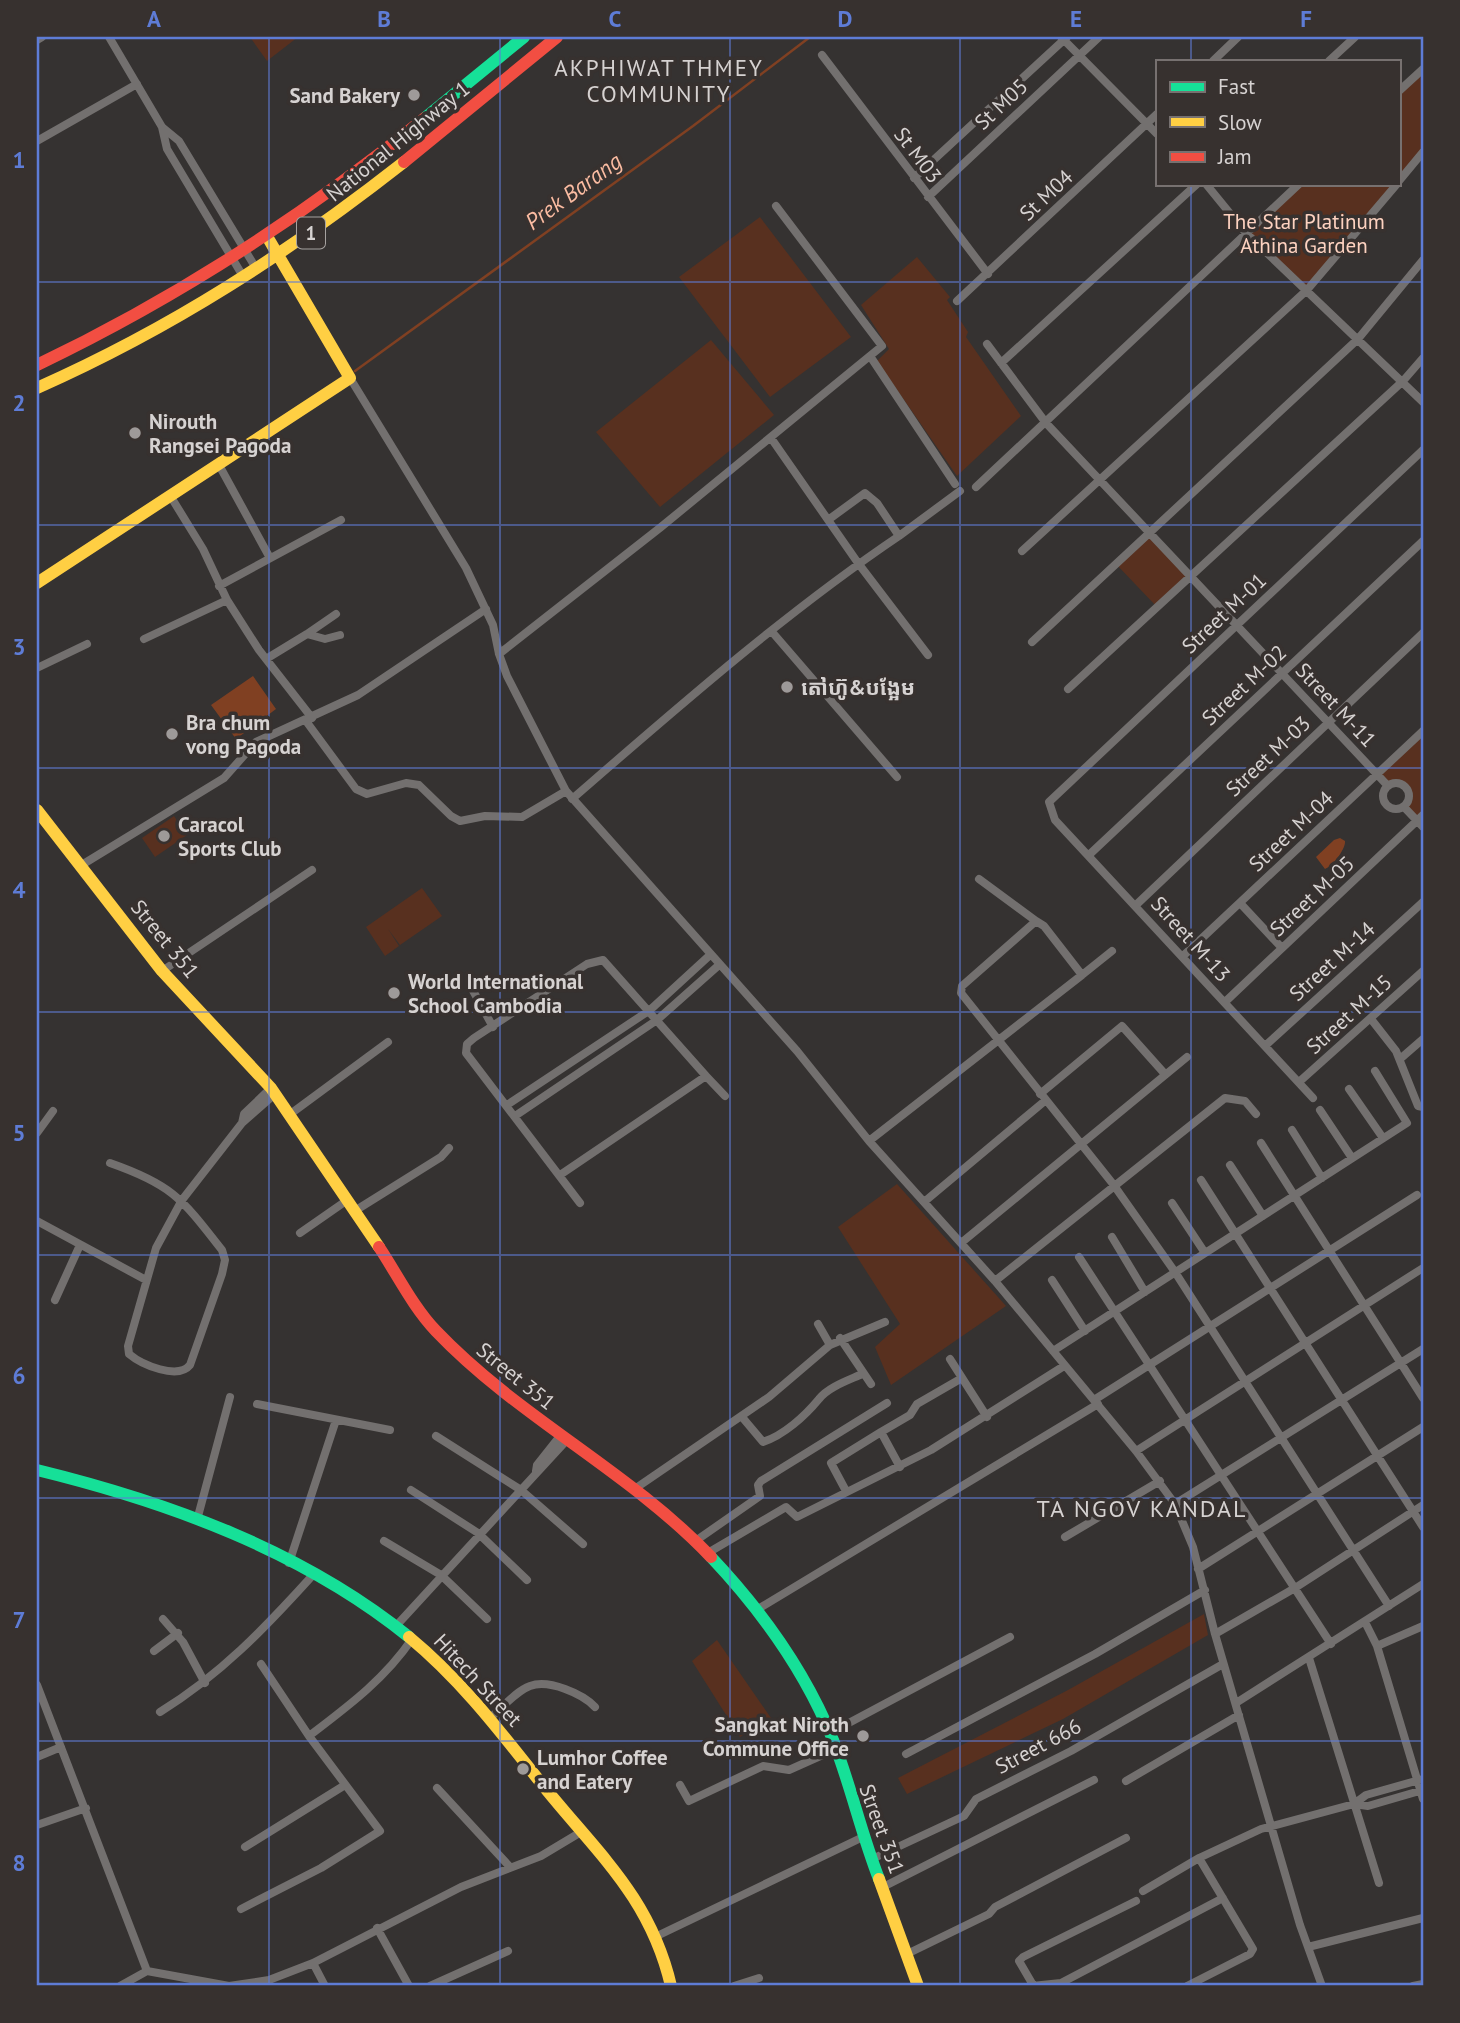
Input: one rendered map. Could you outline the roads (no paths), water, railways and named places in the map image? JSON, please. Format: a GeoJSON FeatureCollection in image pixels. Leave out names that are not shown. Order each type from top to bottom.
{"type":"FeatureCollection","features":[{"type":"Feature","properties":{"kind":"main road","name":"National Highway 1"},"geometry":{"type":"LineString","coordinates":[[37,365],[126,323],[268,238],[355,175],[524,37]]}},
{"type":"Feature","properties":{"kind":"main road","name":"National Highway 1"},"geometry":{"type":"LineString","coordinates":[[37,388],[136,341],[280,256],[369,190],[557,37]]}},
{"type":"Feature","properties":{"kind":"main road"},"geometry":{"type":"LineString","coordinates":[[37,583],[350,378],[268,238]]}},
{"type":"Feature","properties":{"kind":"main road"},"geometry":{"type":"LineString","coordinates":[[126,323],[136,341]]}},
{"type":"Feature","properties":{"kind":"main road","name":"Street 351"},"geometry":{"type":"LineString","coordinates":[[37,810],[42,827],[80,866],[162,971],[273,1091],[433,1328],[462,1358],[563,1438],[636,1488],[694,1542],[758,1609],[809,1690],[830,1733],[863,1837],[909,1953],[918,1986]]}},
{"type":"Feature","properties":{"kind":"main road","name":"Hitech Street"},"geometry":{"type":"LineString","coordinates":[[37,1470],[102,1484],[197,1520],[289,1563],[396,1626],[412,1639],[441,1664],[491,1717],[637,1904],[657,1936],[671,1986]]}},
{"type":"Feature","properties":{"kind":"street"},"geometry":{"type":"LineString","coordinates":[[37,40],[42,37]]}},
{"type":"Feature","properties":{"kind":"street"},"geometry":{"type":"LineString","coordinates":[[109,37],[162,127],[166,149],[244,278]]}},
{"type":"Feature","properties":{"kind":"street","name":"St M05"},"geometry":{"type":"LineString","coordinates":[[928,197],[1099,37]]}},
{"type":"Feature","properties":{"kind":"street"},"geometry":{"type":"LineString","coordinates":[[1214,60],[1238,37]]}},
{"type":"Feature","properties":{"kind":"street"},"geometry":{"type":"LineString","coordinates":[[1330,60],[1355,37]]}},
{"type":"Feature","properties":{"kind":"street"},"geometry":{"type":"LineString","coordinates":[[1064,38],[1156,133]]}},
{"type":"Feature","properties":{"kind":"street","name":"St M05"},"geometry":{"type":"LineString","coordinates":[[914,178],[1064,38]]}},
{"type":"Feature","properties":{"kind":"street","name":"St M03"},"geometry":{"type":"LineString","coordinates":[[821,55],[988,274]]}},
{"type":"Feature","properties":{"kind":"street"},"geometry":{"type":"LineString","coordinates":[[1400,90],[1423,69]]}},
{"type":"Feature","properties":{"kind":"street"},"geometry":{"type":"LineString","coordinates":[[37,141],[137,84]]}},
{"type":"Feature","properties":{"kind":"street","name":"St M04"},"geometry":{"type":"LineString","coordinates":[[957,301],[1156,115]]}},
{"type":"Feature","properties":{"kind":"street"},"geometry":{"type":"LineString","coordinates":[[162,127],[179,141],[257,270]]}},
{"type":"Feature","properties":{"kind":"street"},"geometry":{"type":"LineString","coordinates":[[1400,180],[1423,152]]}},
{"type":"Feature","properties":{"kind":"street"},"geometry":{"type":"LineString","coordinates":[[1001,362],[1195,186]]}},
{"type":"Feature","properties":{"kind":"street"},"geometry":{"type":"LineString","coordinates":[[1208,186],[1246,233],[1423,402]]}},
{"type":"Feature","properties":{"kind":"street"},"geometry":{"type":"LineString","coordinates":[[976,487],[1297,186]]}},
{"type":"Feature","properties":{"kind":"street"},"geometry":{"type":"LineString","coordinates":[[1022,551],[1307,290],[1395,186]]}},
{"type":"Feature","properties":{"kind":"street"},"geometry":{"type":"LineString","coordinates":[[499,654],[771,438],[882,346],[776,206]]}},
{"type":"Feature","properties":{"kind":"street"},"geometry":{"type":"LineString","coordinates":[[1032,642],[1358,339],[1423,260]]}},
{"type":"Feature","properties":{"kind":"street","name":"Street M-11"},"geometry":{"type":"LineString","coordinates":[[987,344],[1046,423],[1388,786]]}},
{"type":"Feature","properties":{"kind":"street"},"geometry":{"type":"LineString","coordinates":[[572,799],[693,694],[858,564],[899,536],[957,487],[870,356]]}},
{"type":"Feature","properties":{"kind":"street"},"geometry":{"type":"LineString","coordinates":[[1068,689],[1403,381],[1423,358]]}},
{"type":"Feature","properties":{"kind":"street"},"geometry":{"type":"LineString","coordinates":[[350,378],[466,568],[496,634],[499,654],[572,799],[797,1051],[869,1141],[995,1281],[1136,1451],[1175,1504],[1193,1547],[1223,1664],[1322,1986]]}},
{"type":"Feature","properties":{"kind":"street"},"geometry":{"type":"LineString","coordinates":[[771,438],[858,564],[928,654]]}},
{"type":"Feature","properties":{"kind":"street","name":"Street M-01"},"geometry":{"type":"LineString","coordinates":[[1049,802],[1423,450]]}},
{"type":"Feature","properties":{"kind":"street"},"geometry":{"type":"LineString","coordinates":[[219,466],[270,558]]}},
{"type":"Feature","properties":{"kind":"street"},"geometry":{"type":"LineString","coordinates":[[828,520],[865,493],[877,503],[899,536]]}},
{"type":"Feature","properties":{"kind":"street"},"geometry":{"type":"LineString","coordinates":[[171,497],[203,549],[227,600],[356,789],[367,794],[406,783],[419,785],[451,816],[460,821],[485,816],[522,817],[566,790]]}},
{"type":"Feature","properties":{"kind":"street"},"geometry":{"type":"LineString","coordinates":[[219,586],[341,520]]}},
{"type":"Feature","properties":{"kind":"street","name":"Street M-02"},"geometry":{"type":"LineString","coordinates":[[1090,855],[1423,541]]}},
{"type":"Feature","properties":{"kind":"street"},"geometry":{"type":"LineString","coordinates":[[144,639],[227,600]]}},
{"type":"Feature","properties":{"kind":"street"},"geometry":{"type":"LineString","coordinates":[[80,866],[224,778],[256,742],[309,720],[358,695],[486,609]]}},
{"type":"Feature","properties":{"kind":"street"},"geometry":{"type":"LineString","coordinates":[[266,659],[336,614]]}},
{"type":"Feature","properties":{"kind":"street"},"geometry":{"type":"LineString","coordinates":[[773,633],[897,777]]}},
{"type":"Feature","properties":{"kind":"street","name":"Street M-03"},"geometry":{"type":"LineString","coordinates":[[1136,905],[1423,633]]}},
{"type":"Feature","properties":{"kind":"street"},"geometry":{"type":"LineString","coordinates":[[307,634],[325,639],[340,635]]}},
{"type":"Feature","properties":{"kind":"street"},"geometry":{"type":"LineString","coordinates":[[37,668],[87,644]]}},
{"type":"Feature","properties":{"kind":"street","name":"Street M-04"},"geometry":{"type":"LineString","coordinates":[[1183,956],[1423,731]]}},
{"type":"Feature","properties":{"kind":"street"},"geometry":{"type":"LineString","coordinates":[[1404,807],[1409,797],[1407,789],[1396,783],[1388,786],[1382,795],[1384,803],[1391,809],[1404,807],[1421,821]]}},
{"type":"Feature","properties":{"kind":"street","name":"Street M-13"},"geometry":{"type":"LineString","coordinates":[[1049,802],[1055,820],[1313,1098]]}},
{"type":"Feature","properties":{"kind":"street","name":"Street M-05"},"geometry":{"type":"LineString","coordinates":[[1225,1002],[1421,821]]}},
{"type":"Feature","properties":{"kind":"street"},"geometry":{"type":"LineString","coordinates":[[162,971],[312,870]]}},
{"type":"Feature","properties":{"kind":"street"},"geometry":{"type":"LineString","coordinates":[[979,879],[1044,926],[1082,975]]}},
{"type":"Feature","properties":{"kind":"street","name":"Street M-14"},"geometry":{"type":"LineString","coordinates":[[1265,1046],[1423,902]]}},
{"type":"Feature","properties":{"kind":"street"},"geometry":{"type":"LineString","coordinates":[[1240,903],[1282,948]]}},
{"type":"Feature","properties":{"kind":"street"},"geometry":{"type":"LineString","coordinates":[[1035,921],[960,990],[1081,1146],[1114,1184],[1247,1381],[1389,1606]]}},
{"type":"Feature","properties":{"kind":"street"},"geometry":{"type":"LineString","coordinates":[[869,1141],[1112,951]]}},
{"type":"Feature","properties":{"kind":"street"},"geometry":{"type":"LineString","coordinates":[[507,1105],[650,1010],[710,955]]}},
{"type":"Feature","properties":{"kind":"street"},"geometry":{"type":"LineString","coordinates":[[580,1203],[466,1053],[467,1044],[474,1038],[595,960],[603,960],[724,1096]]}},
{"type":"Feature","properties":{"kind":"street"},"geometry":{"type":"LineString","coordinates":[[515,1116],[657,1020],[719,965]]}},
{"type":"Feature","properties":{"kind":"street","name":"Street M-15"},"geometry":{"type":"LineString","coordinates":[[1298,1082],[1423,971]]}},
{"type":"Feature","properties":{"kind":"street"},"geometry":{"type":"LineString","coordinates":[[471,987],[493,1027]]}},
{"type":"Feature","properties":{"kind":"street"},"geometry":{"type":"LineString","coordinates":[[1371,1019],[1401,1059],[1418,1106],[1423,1107]]}},
{"type":"Feature","properties":{"kind":"street"},"geometry":{"type":"LineString","coordinates":[[924,1202],[1122,1026],[1164,1073]]}},
{"type":"Feature","properties":{"kind":"street"},"geometry":{"type":"LineString","coordinates":[[1401,1059],[1423,1039]]}},
{"type":"Feature","properties":{"kind":"street"},"geometry":{"type":"LineString","coordinates":[[289,1115],[388,1042]]}},
{"type":"Feature","properties":{"kind":"street"},"geometry":{"type":"LineString","coordinates":[[961,1243],[1081,1146],[1164,1073],[1187,1057]]}},
{"type":"Feature","properties":{"kind":"street"},"geometry":{"type":"LineString","coordinates":[[1053,1351],[1407,1123],[1375,1071]]}},
{"type":"Feature","properties":{"kind":"street"},"geometry":{"type":"LineString","coordinates":[[560,1175],[706,1076]]}},
{"type":"Feature","properties":{"kind":"street"},"geometry":{"type":"LineString","coordinates":[[1349,1089],[1383,1138]]}},
{"type":"Feature","properties":{"kind":"street"},"geometry":{"type":"LineString","coordinates":[[110,1163],[142,1174],[182,1199],[222,1250],[225,1260],[194,1352],[184,1371],[176,1373],[129,1354],[128,1346],[156,1248],[182,1199],[242,1123],[244,1114],[273,1091]]}},
{"type":"Feature","properties":{"kind":"street"},"geometry":{"type":"LineString","coordinates":[[995,1281],[1225,1098],[1245,1101],[1256,1114]]}},
{"type":"Feature","properties":{"kind":"street"},"geometry":{"type":"LineString","coordinates":[[1321,1110],[1352,1158]]}},
{"type":"Feature","properties":{"kind":"street"},"geometry":{"type":"LineString","coordinates":[[37,1133],[53,1111]]}},
{"type":"Feature","properties":{"kind":"street"},"geometry":{"type":"LineString","coordinates":[[1292,1130],[1322,1178]]}},
{"type":"Feature","properties":{"kind":"street"},"geometry":{"type":"LineString","coordinates":[[1261,1143],[1423,1398]]}},
{"type":"Feature","properties":{"kind":"street"},"geometry":{"type":"LineString","coordinates":[[300,1233],[441,1157],[449,1147]]}},
{"type":"Feature","properties":{"kind":"street"},"geometry":{"type":"LineString","coordinates":[[1230,1165],[1263,1216]]}},
{"type":"Feature","properties":{"kind":"street"},"geometry":{"type":"LineString","coordinates":[[1201,1180],[1423,1527]]}},
{"type":"Feature","properties":{"kind":"street"},"geometry":{"type":"LineString","coordinates":[[758,1609],[1096,1402],[1417,1195]]}},
{"type":"Feature","properties":{"kind":"street"},"geometry":{"type":"LineString","coordinates":[[1172,1203],[1205,1253]]}},
{"type":"Feature","properties":{"kind":"street"},"geometry":{"type":"LineString","coordinates":[[37,1221],[146,1280]]}},
{"type":"Feature","properties":{"kind":"street"},"geometry":{"type":"LineString","coordinates":[[1112,1237],[1144,1292]]}},
{"type":"Feature","properties":{"kind":"street"},"geometry":{"type":"LineString","coordinates":[[55,1300],[80,1245]]}},
{"type":"Feature","properties":{"kind":"street"},"geometry":{"type":"LineString","coordinates":[[1079,1257],[1331,1644]]}},
{"type":"Feature","properties":{"kind":"street"},"geometry":{"type":"LineString","coordinates":[[1136,1451],[1423,1268]]}},
{"type":"Feature","properties":{"kind":"street"},"geometry":{"type":"LineString","coordinates":[[1052,1280],[1085,1331]]}},
{"type":"Feature","properties":{"kind":"street"},"geometry":{"type":"LineString","coordinates":[[636,1488],[742,1417],[840,1338],[885,1322]]}},
{"type":"Feature","properties":{"kind":"street"},"geometry":{"type":"LineString","coordinates":[[818,1324],[830,1345]]}},
{"type":"Feature","properties":{"kind":"street"},"geometry":{"type":"LineString","coordinates":[[840,1338],[871,1384]]}},
{"type":"Feature","properties":{"kind":"street"},"geometry":{"type":"LineString","coordinates":[[1175,1504],[1423,1349]]}},
{"type":"Feature","properties":{"kind":"street"},"geometry":{"type":"LineString","coordinates":[[950,1359],[987,1417]]}},
{"type":"Feature","properties":{"kind":"street"},"geometry":{"type":"LineString","coordinates":[[706,1554],[786,1507],[797,1517],[900,1467],[987,1417],[1064,1366]]}},
{"type":"Feature","properties":{"kind":"street"},"geometry":{"type":"LineString","coordinates":[[742,1417],[756,1438],[762,1442],[770,1440],[808,1412],[819,1398],[862,1374]]}},
{"type":"Feature","properties":{"kind":"street"},"geometry":{"type":"LineString","coordinates":[[846,1491],[831,1462],[910,1415],[917,1404],[962,1378]]}},
{"type":"Feature","properties":{"kind":"street"},"geometry":{"type":"LineString","coordinates":[[197,1520],[230,1397]]}},
{"type":"Feature","properties":{"kind":"street"},"geometry":{"type":"LineString","coordinates":[[694,1542],[760,1496],[758,1485],[761,1482],[887,1403]]}},
{"type":"Feature","properties":{"kind":"street"},"geometry":{"type":"LineString","coordinates":[[257,1404],[390,1430]]}},
{"type":"Feature","properties":{"kind":"street"},"geometry":{"type":"LineString","coordinates":[[289,1563],[336,1420]]}},
{"type":"Feature","properties":{"kind":"street"},"geometry":{"type":"LineString","coordinates":[[1198,1569],[1423,1427]]}},
{"type":"Feature","properties":{"kind":"street"},"geometry":{"type":"LineString","coordinates":[[881,1432],[900,1467]]}},
{"type":"Feature","properties":{"kind":"street"},"geometry":{"type":"LineString","coordinates":[[436,1436],[521,1490],[583,1544]]}},
{"type":"Feature","properties":{"kind":"street"},"geometry":{"type":"LineString","coordinates":[[396,1626],[478,1533],[521,1490],[536,1471],[537,1465],[563,1438]]}},
{"type":"Feature","properties":{"kind":"street"},"geometry":{"type":"LineString","coordinates":[[1065,1537],[1160,1481]]}},
{"type":"Feature","properties":{"kind":"street"},"geometry":{"type":"LineString","coordinates":[[411,1490],[478,1533],[527,1580]]}},
{"type":"Feature","properties":{"kind":"street"},"geometry":{"type":"LineString","coordinates":[[1215,1634],[1295,1588],[1423,1505]]}},
{"type":"Feature","properties":{"kind":"street"},"geometry":{"type":"LineString","coordinates":[[384,1541],[441,1576],[487,1619]]}},
{"type":"Feature","properties":{"kind":"street"},"geometry":{"type":"LineString","coordinates":[[160,1712],[205,1683],[251,1643],[312,1576]]}},
{"type":"Feature","properties":{"kind":"street"},"geometry":{"type":"LineString","coordinates":[[1236,1703],[1423,1584]]}},
{"type":"Feature","properties":{"kind":"street"},"geometry":{"type":"LineString","coordinates":[[906,1754],[1095,1654],[1205,1590]]}},
{"type":"Feature","properties":{"kind":"street"},"geometry":{"type":"LineString","coordinates":[[163,1619],[178,1633],[205,1683]]}},
{"type":"Feature","properties":{"kind":"street"},"geometry":{"type":"LineString","coordinates":[[1354,1804],[1368,1806],[1422,1793],[1421,1780],[1377,1646],[1365,1622]]}},
{"type":"Feature","properties":{"kind":"street"},"geometry":{"type":"LineString","coordinates":[[1377,1646],[1423,1626]]}},
{"type":"Feature","properties":{"kind":"street"},"geometry":{"type":"LineString","coordinates":[[155,1651],[178,1633]]}},
{"type":"Feature","properties":{"kind":"street"},"geometry":{"type":"LineString","coordinates":[[830,1733],[1010,1637]]}},
{"type":"Feature","properties":{"kind":"street"},"geometry":{"type":"LineString","coordinates":[[309,1736],[362,1696],[412,1639]]}},
{"type":"Feature","properties":{"kind":"street"},"geometry":{"type":"LineString","coordinates":[[1309,1658],[1379,1883]]}},
{"type":"Feature","properties":{"kind":"street"},"geometry":{"type":"LineString","coordinates":[[241,1909],[321,1868],[380,1831],[309,1736],[261,1664]]}},
{"type":"Feature","properties":{"kind":"street","name":"Street 666"},"geometry":{"type":"LineString","coordinates":[[872,1859],[964,1816],[976,1799],[1071,1751],[1223,1664]]}},
{"type":"Feature","properties":{"kind":"street"},"geometry":{"type":"LineString","coordinates":[[37,1685],[39,1697],[86,1808],[148,1971]]}},
{"type":"Feature","properties":{"kind":"street"},"geometry":{"type":"LineString","coordinates":[[491,1717],[530,1686],[545,1685],[585,1696],[595,1707]]}},
{"type":"Feature","properties":{"kind":"street"},"geometry":{"type":"LineString","coordinates":[[1126,1781],[1239,1715]]}},
{"type":"Feature","properties":{"kind":"street"},"geometry":{"type":"LineString","coordinates":[[37,1757],[61,1748]]}},
{"type":"Feature","properties":{"kind":"street"},"geometry":{"type":"LineString","coordinates":[[681,1785],[689,1801],[763,1766],[789,1770],[836,1749]]}},
{"type":"Feature","properties":{"kind":"street"},"geometry":{"type":"LineString","coordinates":[[883,1886],[1094,1780]]}},
{"type":"Feature","properties":{"kind":"street"},"geometry":{"type":"LineString","coordinates":[[1143,1891],[1199,1858],[1272,1826],[1354,1804],[1366,1796],[1421,1780]]}},
{"type":"Feature","properties":{"kind":"street"},"geometry":{"type":"LineString","coordinates":[[245,1847],[345,1785]]}},
{"type":"Feature","properties":{"kind":"street"},"geometry":{"type":"LineString","coordinates":[[437,1788],[510,1867]]}},
{"type":"Feature","properties":{"kind":"street"},"geometry":{"type":"LineString","coordinates":[[37,1825],[86,1808]]}},
{"type":"Feature","properties":{"kind":"street"},"geometry":{"type":"LineString","coordinates":[[120,1986],[148,1971],[229,1986],[271,1983],[313,1964],[377,1928],[510,1867],[541,1856],[581,1832]]}},
{"type":"Feature","properties":{"kind":"street"},"geometry":{"type":"LineString","coordinates":[[657,1936],[863,1837]]}},
{"type":"Feature","properties":{"kind":"street"},"geometry":{"type":"LineString","coordinates":[[909,1953],[989,1914],[995,1907],[1126,1838]]}},
{"type":"Feature","properties":{"kind":"street"},"geometry":{"type":"LineString","coordinates":[[1187,1986],[1250,1954],[1253,1949],[1199,1858]]}},
{"type":"Feature","properties":{"kind":"street"},"geometry":{"type":"LineString","coordinates":[[1136,1901],[1023,1957],[1019,1961],[1032,1986],[1062,1985],[1223,1898]]}},
{"type":"Feature","properties":{"kind":"street"},"geometry":{"type":"LineString","coordinates":[[1308,1947],[1423,1918]]}},
{"type":"Feature","properties":{"kind":"street"},"geometry":{"type":"LineString","coordinates":[[377,1928],[409,1986]]}},
{"type":"Feature","properties":{"kind":"street"},"geometry":{"type":"LineString","coordinates":[[430,1986],[508,1951]]}},
{"type":"Feature","properties":{"kind":"street"},"geometry":{"type":"LineString","coordinates":[[313,1964],[325,1986]]}},
{"type":"Feature","properties":{"kind":"street"},"geometry":{"type":"LineString","coordinates":[[734,1986],[759,1978]]}},
{"type":"Feature","properties":{"kind":"street"},"geometry":{"type":"LineString","coordinates":[[1413,1986],[1423,1984]]}},
{"type":"Feature","properties":{"kind":"waterway","name":"Prek Barang"},"geometry":{"type":"LineString","coordinates":[[355,371],[693,126],[810,37]]}},
{"type":"Feature","properties":{"kind":"place","name":"Sand Bakery"},"geometry":{"type":"Point","coordinates":[414,95]}},
{"type":"Feature","properties":{"kind":"place","name":"Nirouth Rangsei Pagoda"},"geometry":{"type":"Point","coordinates":[135,433]}},
{"type":"Feature","properties":{"kind":"place","name":"តៅហ៊ូ&បង្អែម"},"geometry":{"type":"Point","coordinates":[787,687]}},
{"type":"Feature","properties":{"kind":"place","name":"Bra chum vong Pagoda"},"geometry":{"type":"Point","coordinates":[172,734]}},
{"type":"Feature","properties":{"kind":"place","name":"Caracol Sports Club"},"geometry":{"type":"Point","coordinates":[164,836]}},
{"type":"Feature","properties":{"kind":"place","name":"World International School Cambodia"},"geometry":{"type":"Point","coordinates":[394,993]}},
{"type":"Feature","properties":{"kind":"place","name":"Sangkat Niroth Commune Office"},"geometry":{"type":"Point","coordinates":[863,1736]}},
{"type":"Feature","properties":{"kind":"place","name":"Lumhor Coffee and Eatery"},"geometry":{"type":"Point","coordinates":[523,1769]}},
{"type":"Feature","properties":{"kind":"district","name":"AKPHIWAT THMEY COMMUNITY"},"geometry":{"type":"Point","coordinates":[659,80]}},
{"type":"Feature","properties":{"kind":"district","name":"TA NGOV KANDAL"},"geometry":{"type":"Point","coordinates":[1142,1508]}},
{"type":"Feature","properties":{"kind":"park label","name":"The Star Platinum Athina Garden"},"geometry":{"type":"Point","coordinates":[1304,233]}}]}
